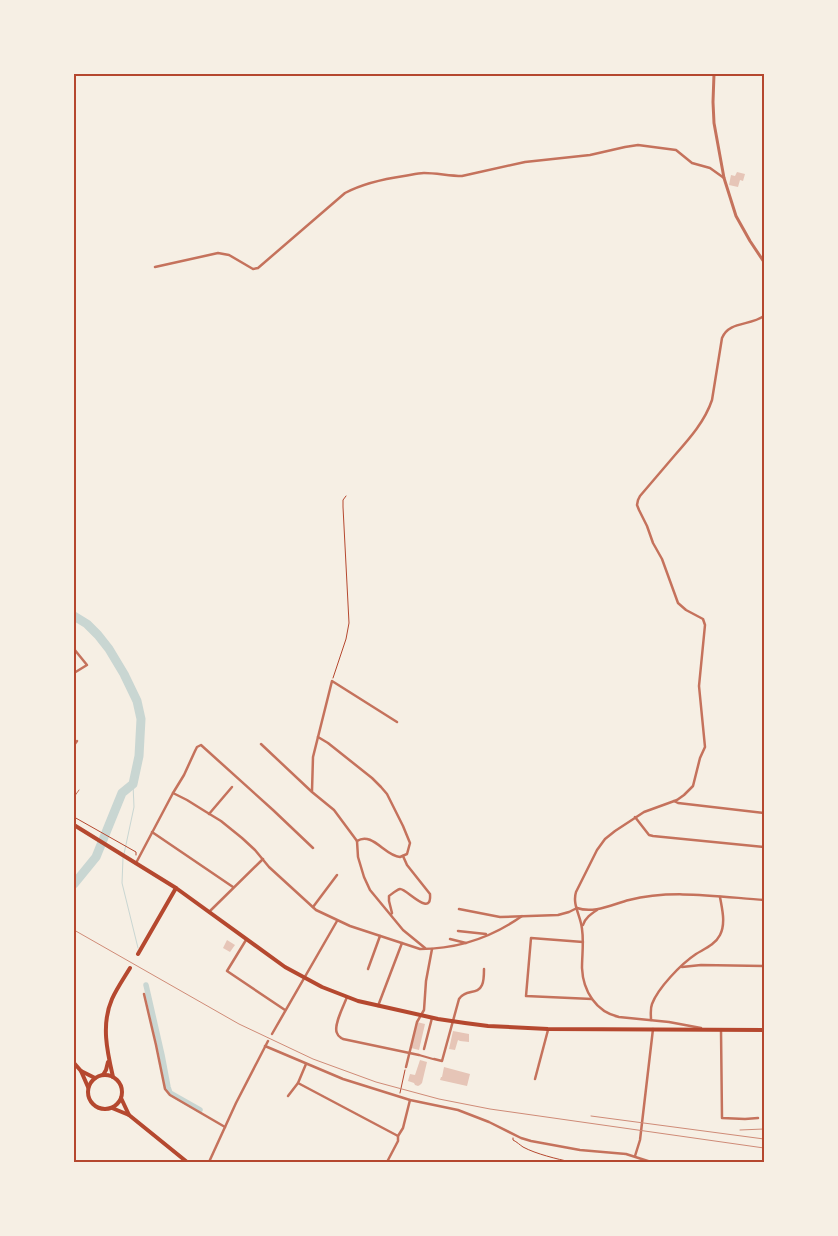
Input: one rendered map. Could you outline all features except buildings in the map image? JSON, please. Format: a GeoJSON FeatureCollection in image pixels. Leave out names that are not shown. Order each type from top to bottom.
{"type":"FeatureCollection","features":[{"type":"Feature","properties":{"kind":"main road"},"geometry":{"type":"LineString","coordinates":[[74,824],[176,888],[269,957],[304,978],[347,997],[432,1018],[488,1026],[764,1030]]}},
{"type":"Feature","properties":{"kind":"main road"},"geometry":{"type":"LineString","coordinates":[[138,954],[176,888]]}},
{"type":"Feature","properties":{"kind":"main road"},"geometry":{"type":"LineString","coordinates":[[112,1108],[119,1102],[122,1094],[121,1086],[113,1077],[109,1060],[106,1036],[107,1017],[111,1001],[130,968]]}},
{"type":"Feature","properties":{"kind":"main road"},"geometry":{"type":"LineString","coordinates":[[103,1075],[109,1060]]}},
{"type":"Feature","properties":{"kind":"main road"},"geometry":{"type":"LineString","coordinates":[[74,1063],[81,1071],[88,1087],[88,1097],[93,1105],[102,1109],[112,1108],[129,1115],[187,1162]]}},
{"type":"Feature","properties":{"kind":"main road"},"geometry":{"type":"LineString","coordinates":[[81,1071],[95,1078]]}},
{"type":"Feature","properties":{"kind":"main road"},"geometry":{"type":"LineString","coordinates":[[88,1087],[95,1078],[103,1075],[113,1077]]}},
{"type":"Feature","properties":{"kind":"main road"},"geometry":{"type":"LineString","coordinates":[[121,1098],[129,1115]]}},
{"type":"Feature","properties":{"kind":"street"},"geometry":{"type":"LineString","coordinates":[[714,74],[714,123],[724,178],[736,216],[764,262]]}},
{"type":"Feature","properties":{"kind":"street"},"geometry":{"type":"LineString","coordinates":[[155,267],[194,260],[218,253],[229,255],[253,269],[258,268],[345,193],[357,186],[398,177],[425,173],[462,176],[525,162],[590,155],[638,145],[676,150],[692,162],[710,168],[724,178]]}},
{"type":"Feature","properties":{"kind":"street"},"geometry":{"type":"LineString","coordinates":[[708,1030],[669,1022],[619,1017],[603,1011],[592,1000],[587,991],[583,975],[582,929],[575,899],[576,892],[600,844],[635,817],[674,801],[693,786],[700,758],[705,747],[699,686],[706,625],[703,619],[686,610],[678,603],[662,559],[639,510],[638,500],[704,419],[709,410],[724,332],[764,316]]}},
{"type":"Feature","properties":{"kind":"street"},"geometry":{"type":"LineString","coordinates":[[74,649],[87,664],[74,673]]}},
{"type":"Feature","properties":{"kind":"street"},"geometry":{"type":"LineString","coordinates":[[312,792],[313,757],[332,681],[397,722]]}},
{"type":"Feature","properties":{"kind":"street"},"geometry":{"type":"LineString","coordinates":[[318,737],[372,778],[387,794],[410,843],[407,854],[396,857],[368,838],[361,838],[357,841]]}},
{"type":"Feature","properties":{"kind":"street"},"geometry":{"type":"LineString","coordinates":[[74,745],[77,741]]}},
{"type":"Feature","properties":{"kind":"street"},"geometry":{"type":"LineString","coordinates":[[261,744],[334,810],[357,841],[358,857],[370,890],[403,930],[426,949]]}},
{"type":"Feature","properties":{"kind":"street"},"geometry":{"type":"LineString","coordinates":[[136,863],[184,775],[197,746],[201,745],[313,848]]}},
{"type":"Feature","properties":{"kind":"street"},"geometry":{"type":"LineString","coordinates":[[209,814],[232,787]]}},
{"type":"Feature","properties":{"kind":"street"},"geometry":{"type":"LineString","coordinates":[[173,793],[209,814],[242,838],[316,910],[336,921],[420,949],[432,949],[468,943],[509,925],[522,916]]}},
{"type":"Feature","properties":{"kind":"street"},"geometry":{"type":"LineString","coordinates":[[674,801],[764,813]]}},
{"type":"Feature","properties":{"kind":"street"},"geometry":{"type":"LineString","coordinates":[[635,817],[649,835],[653,836],[764,848]]}},
{"type":"Feature","properties":{"kind":"street"},"geometry":{"type":"LineString","coordinates":[[152,832],[233,887]]}},
{"type":"Feature","properties":{"kind":"street"},"geometry":{"type":"LineString","coordinates":[[390,915],[392,913],[389,896],[400,889],[424,904],[431,899],[430,894],[403,856]]}},
{"type":"Feature","properties":{"kind":"street"},"geometry":{"type":"LineString","coordinates":[[209,912],[263,859]]}},
{"type":"Feature","properties":{"kind":"street"},"geometry":{"type":"LineString","coordinates":[[313,907],[337,875]]}},
{"type":"Feature","properties":{"kind":"street"},"geometry":{"type":"LineString","coordinates":[[459,909],[500,917],[558,915],[577,908],[587,910],[601,908],[658,894],[764,900]]}},
{"type":"Feature","properties":{"kind":"street"},"geometry":{"type":"LineString","coordinates":[[652,1020],[652,1003],[665,985],[680,967],[719,937],[723,923],[720,897]]}},
{"type":"Feature","properties":{"kind":"street"},"geometry":{"type":"LineString","coordinates":[[582,929],[583,923],[589,915],[601,908]]}},
{"type":"Feature","properties":{"kind":"street"},"geometry":{"type":"LineString","coordinates":[[272,1034],[336,921]]}},
{"type":"Feature","properties":{"kind":"street"},"geometry":{"type":"LineString","coordinates":[[458,931],[488,935]]}},
{"type":"Feature","properties":{"kind":"street"},"geometry":{"type":"LineString","coordinates":[[368,969],[380,936]]}},
{"type":"Feature","properties":{"kind":"street"},"geometry":{"type":"LineString","coordinates":[[583,942],[531,938],[526,996],[592,1000]]}},
{"type":"Feature","properties":{"kind":"street"},"geometry":{"type":"LineString","coordinates":[[450,939],[468,943]]}},
{"type":"Feature","properties":{"kind":"street"},"geometry":{"type":"LineString","coordinates":[[246,940],[227,971],[285,1010]]}},
{"type":"Feature","properties":{"kind":"street"},"geometry":{"type":"LineString","coordinates":[[378,1006],[402,943]]}},
{"type":"Feature","properties":{"kind":"street"},"geometry":{"type":"LineString","coordinates":[[406,1067],[417,1022],[424,1007],[426,981],[432,949]]}},
{"type":"Feature","properties":{"kind":"street"},"geometry":{"type":"LineString","coordinates":[[680,967],[701,965],[764,966]]}},
{"type":"Feature","properties":{"kind":"street"},"geometry":{"type":"LineString","coordinates":[[347,997],[336,1026],[336,1032],[343,1039],[409,1052],[442,1061],[459,999],[462,995],[477,990],[482,986],[484,969]]}},
{"type":"Feature","properties":{"kind":"street"},"geometry":{"type":"LineString","coordinates":[[144,994],[165,1089],[170,1096],[225,1127]]}},
{"type":"Feature","properties":{"kind":"street"},"geometry":{"type":"LineString","coordinates":[[420,1056],[424,1049],[432,1018]]}},
{"type":"Feature","properties":{"kind":"street"},"geometry":{"type":"LineString","coordinates":[[669,1022],[671,1029]]}},
{"type":"Feature","properties":{"kind":"street"},"geometry":{"type":"LineString","coordinates":[[535,1079],[548,1028]]}},
{"type":"Feature","properties":{"kind":"street"},"geometry":{"type":"LineString","coordinates":[[635,1156],[640,1140],[653,1029]]}},
{"type":"Feature","properties":{"kind":"street"},"geometry":{"type":"LineString","coordinates":[[721,1030],[722,1118],[758,1118]]}},
{"type":"Feature","properties":{"kind":"street"},"geometry":{"type":"LineString","coordinates":[[209,1162],[268,1042]]}},
{"type":"Feature","properties":{"kind":"street"},"geometry":{"type":"LineString","coordinates":[[265,1046],[342,1079],[410,1100],[458,1110],[539,1144],[580,1150],[617,1152],[651,1162]]}},
{"type":"Feature","properties":{"kind":"street"},"geometry":{"type":"LineString","coordinates":[[288,1096],[299,1082],[306,1064]]}},
{"type":"Feature","properties":{"kind":"street"},"geometry":{"type":"LineString","coordinates":[[299,1082],[398,1136]]}},
{"type":"Feature","properties":{"kind":"street"},"geometry":{"type":"LineString","coordinates":[[387,1162],[403,1128],[410,1100]]}},
{"type":"Feature","properties":{"kind":"street"},"geometry":{"type":"LineString","coordinates":[[706,1162],[715,1162]]}},
{"type":"Feature","properties":{"kind":"lane"},"geometry":{"type":"LineString","coordinates":[[74,797],[79,790]]}},
{"type":"Feature","properties":{"kind":"lane"},"geometry":{"type":"LineString","coordinates":[[337,1162],[344,1162]]}},
{"type":"Feature","properties":{"kind":"path"},"geometry":{"type":"LineString","coordinates":[[332,681],[346,639],[348,623],[343,507],[343,500],[346,496]]}},
{"type":"Feature","properties":{"kind":"path"},"geometry":{"type":"LineString","coordinates":[[74,818],[136,852]]}},
{"type":"Feature","properties":{"kind":"path"},"geometry":{"type":"LineString","coordinates":[[399,1096],[406,1067]]}},
{"type":"Feature","properties":{"kind":"path"},"geometry":{"type":"LineString","coordinates":[[514,1135],[513,1140],[524,1147],[571,1162]]}},
{"type":"Feature","properties":{"kind":"waterway"},"geometry":{"type":"LineString","coordinates":[[74,616],[87,624],[109,649],[137,701],[141,719],[139,756],[133,784],[122,793],[96,857],[74,884]]}},
{"type":"Feature","properties":{"kind":"waterway"},"geometry":{"type":"LineString","coordinates":[[124,854],[134,807],[133,784]]}},
{"type":"Feature","properties":{"kind":"waterway"},"geometry":{"type":"LineString","coordinates":[[123,858],[122,883],[138,948]]}},
{"type":"Feature","properties":{"kind":"waterway"},"geometry":{"type":"LineString","coordinates":[[146,985],[170,1093],[200,1110]]}},
{"type":"Feature","properties":{"kind":"railway"},"geometry":{"type":"LineString","coordinates":[[74,930],[239,1024],[313,1059],[376,1082],[439,1099],[490,1109],[764,1148]]}},
{"type":"Feature","properties":{"kind":"railway"},"geometry":{"type":"LineString","coordinates":[[591,1116],[764,1139]]}},
{"type":"Feature","properties":{"kind":"railway"},"geometry":{"type":"LineString","coordinates":[[740,1130],[764,1129]]}}]}
